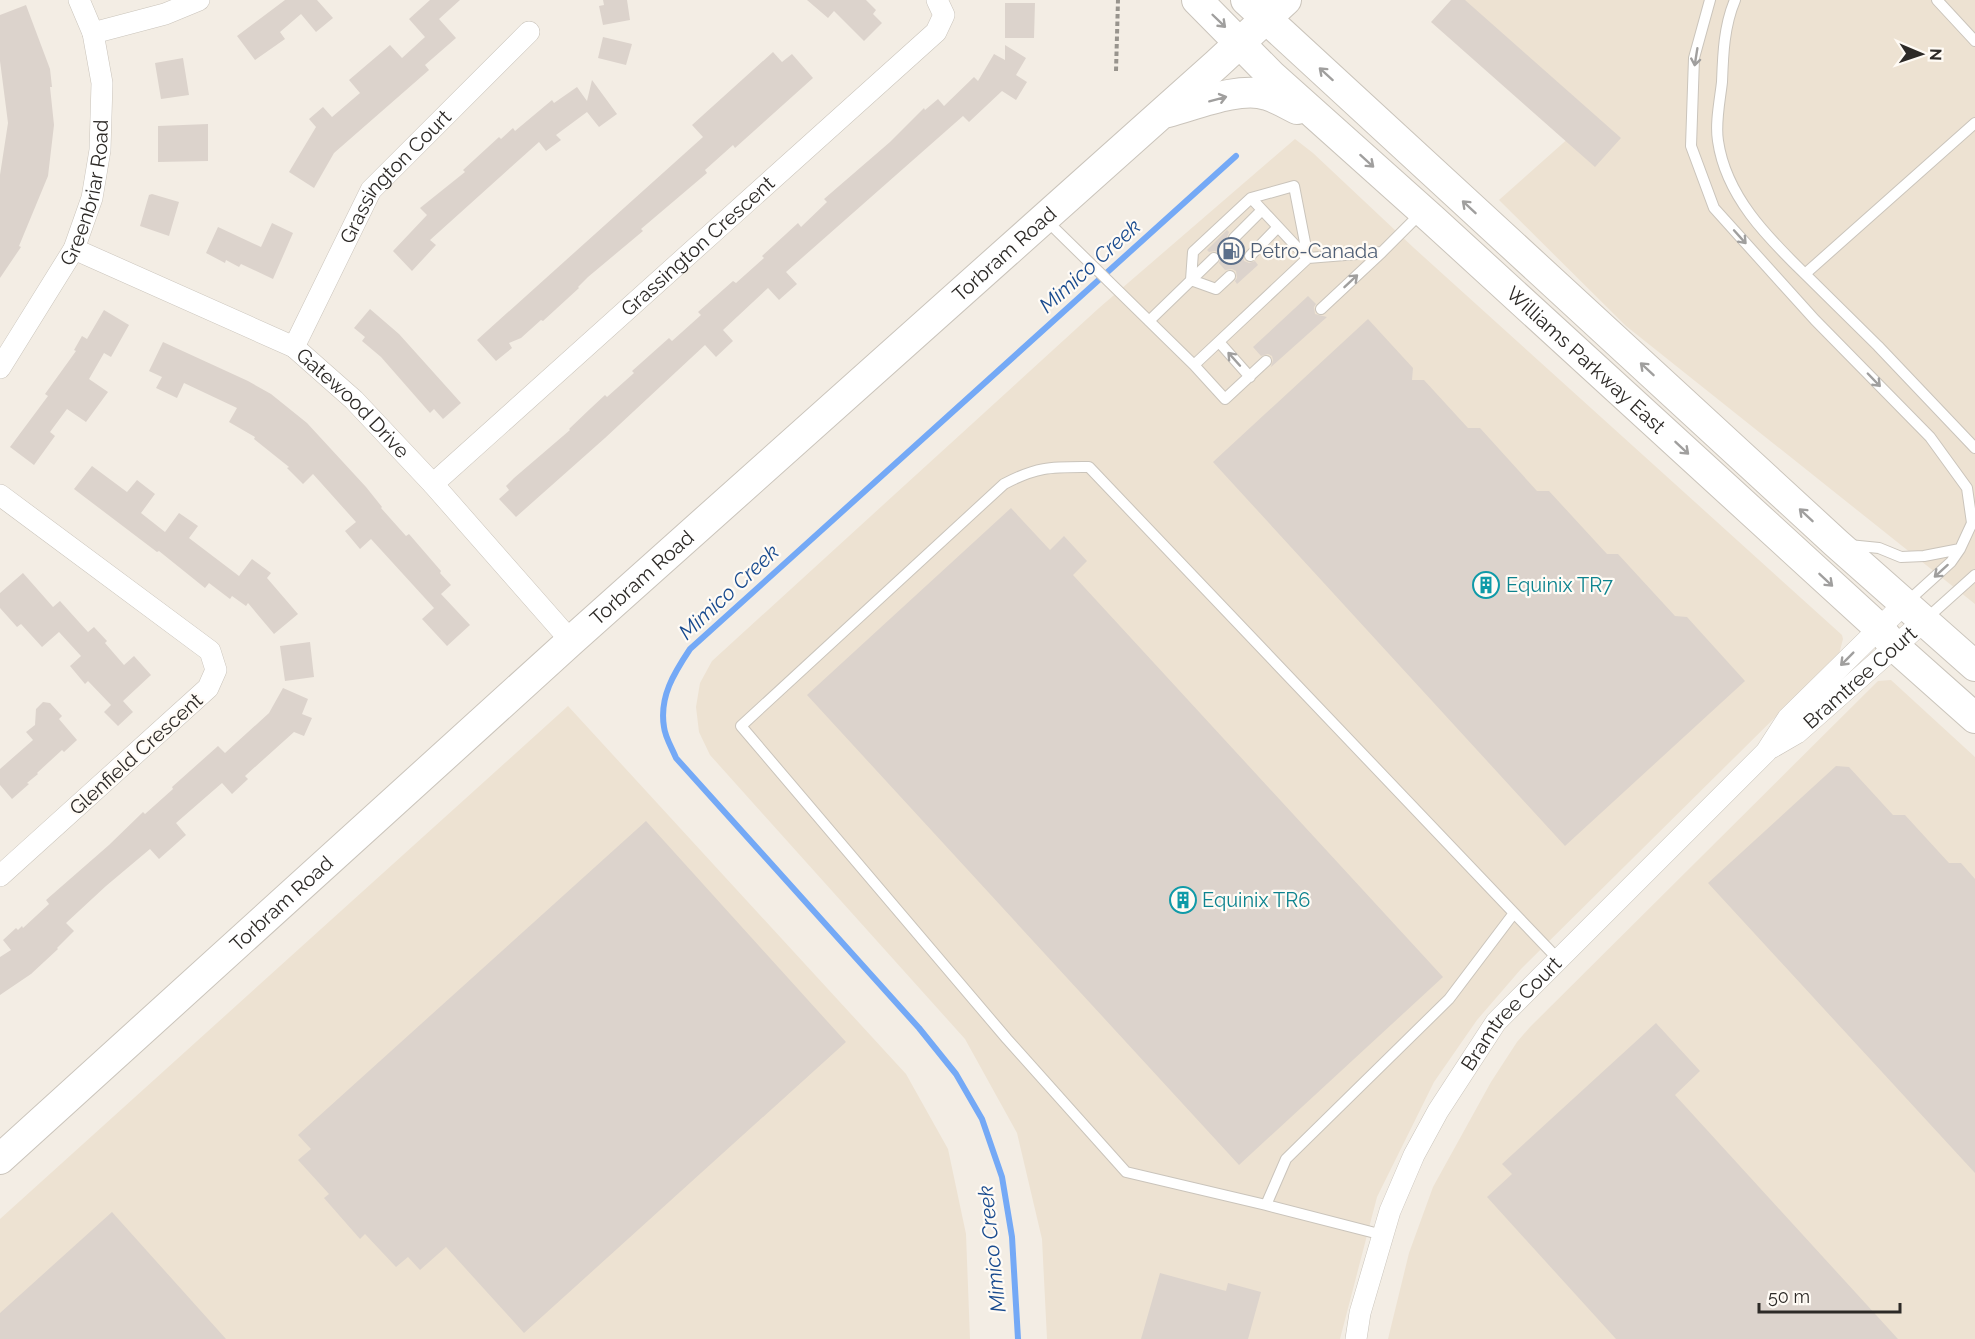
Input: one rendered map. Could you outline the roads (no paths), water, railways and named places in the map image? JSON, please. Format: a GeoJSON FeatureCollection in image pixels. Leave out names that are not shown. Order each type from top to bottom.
{"type":"FeatureCollection","features":[{"type":"Feature","properties":{"kind":"main road","name":"Williams Parkway East"},"geometry":{"type":"LineString","coordinates":[[1197,0],[1272,76],[1423,211],[1975,718]]}},
{"type":"Feature","properties":{"kind":"main road","name":"Williams Parkway East"},"geometry":{"type":"LineString","coordinates":[[1266,6],[1836,543],[1975,666]]}},
{"type":"Feature","properties":{"kind":"main road","name":"Torbram Road"},"geometry":{"type":"LineString","coordinates":[[0,1159],[571,641],[1241,43],[1266,6]]}},
{"type":"Feature","properties":{"kind":"main road"},"geometry":{"type":"LineString","coordinates":[[1162,114],[1238,93],[1252,92],[1267,94],[1324,122]]}},
{"type":"Feature","properties":{"kind":"street","name":"Greenbriar Road"},"geometry":{"type":"LineString","coordinates":[[0,368],[74,249],[92,198],[100,150],[102,83],[93,33],[79,0]]}},
{"type":"Feature","properties":{"kind":"street"},"geometry":{"type":"LineString","coordinates":[[93,33],[165,14],[199,0]]}},
{"type":"Feature","properties":{"kind":"street","name":"Grassington Crescent"},"geometry":{"type":"LineString","coordinates":[[433,484],[936,32],[944,15],[937,0]]}},
{"type":"Feature","properties":{"kind":"street","name":"Grassington Court"},"geometry":{"type":"LineString","coordinates":[[294,347],[371,190],[529,32]]}},
{"type":"Feature","properties":{"kind":"street","name":"Gatewood Drive"},"geometry":{"type":"LineString","coordinates":[[74,249],[294,347],[354,400],[433,484],[571,641]]}},
{"type":"Feature","properties":{"kind":"street","name":"Glenfield Crescent"},"geometry":{"type":"LineString","coordinates":[[0,495],[210,651],[216,670],[208,688],[0,876]]}},
{"type":"Feature","properties":{"kind":"street","name":"Bramtree Court"},"geometry":{"type":"LineString","coordinates":[[1356,1339],[1360,1313],[1390,1212],[1414,1155],[1438,1111],[1496,1023],[1766,752],[1788,718],[1914,613]]}},
{"type":"Feature","properties":{"kind":"lane"},"geometry":{"type":"LineString","coordinates":[[1710,0],[1695,58],[1691,146],[1714,208],[1815,320],[1929,437],[1967,489],[1972,524],[1960,549],[1914,613]]}},
{"type":"Feature","properties":{"kind":"lane"},"geometry":{"type":"LineString","coordinates":[[1735,0],[1726,30],[1718,140],[1726,176],[1774,244],[1878,346],[1975,448]]}},
{"type":"Feature","properties":{"kind":"lane"},"geometry":{"type":"LineString","coordinates":[[1936,0],[1975,41]]}},
{"type":"Feature","properties":{"kind":"lane"},"geometry":{"type":"LineString","coordinates":[[1805,274],[1975,123]]}},
{"type":"Feature","properties":{"kind":"lane"},"geometry":{"type":"LineString","coordinates":[[1191,280],[1193,252],[1251,198],[1294,186],[1308,258]]}},
{"type":"Feature","properties":{"kind":"lane"},"geometry":{"type":"LineString","coordinates":[[1251,198],[1308,258]]}},
{"type":"Feature","properties":{"kind":"lane"},"geometry":{"type":"LineString","coordinates":[[1234,238],[1262,210]]}},
{"type":"Feature","properties":{"kind":"lane"},"geometry":{"type":"LineString","coordinates":[[1320,309],[1423,211]]}},
{"type":"Feature","properties":{"kind":"lane"},"geometry":{"type":"LineString","coordinates":[[1044,218],[1194,365],[1225,399],[1266,361]]}},
{"type":"Feature","properties":{"kind":"lane"},"geometry":{"type":"LineString","coordinates":[[1250,256],[1278,227]]}},
{"type":"Feature","properties":{"kind":"lane"},"geometry":{"type":"LineString","coordinates":[[1194,365],[1308,258],[1382,252]]}},
{"type":"Feature","properties":{"kind":"lane"},"geometry":{"type":"LineString","coordinates":[[1149,321],[1214,258]]}},
{"type":"Feature","properties":{"kind":"lane"},"geometry":{"type":"LineString","coordinates":[[1191,280],[1216,289],[1230,276]]}},
{"type":"Feature","properties":{"kind":"lane"},"geometry":{"type":"LineString","coordinates":[[1219,342],[1250,377]]}},
{"type":"Feature","properties":{"kind":"lane"},"geometry":{"type":"LineString","coordinates":[[1383,1235],[1126,1172],[999,1030],[741,726],[1004,484],[1027,472],[1053,467],[1089,467],[1558,959]]}},
{"type":"Feature","properties":{"kind":"lane"},"geometry":{"type":"LineString","coordinates":[[1836,543],[1879,548],[1901,557],[1924,556],[1960,549]]}},
{"type":"Feature","properties":{"kind":"lane"},"geometry":{"type":"LineString","coordinates":[[1914,613],[1975,575]]}},
{"type":"Feature","properties":{"kind":"lane"},"geometry":{"type":"LineString","coordinates":[[1266,1205],[1286,1159],[1449,999],[1514,913]]}},
{"type":"Feature","properties":{"kind":"waterway","name":"Mimico Creek"},"geometry":{"type":"LineString","coordinates":[[1018,1339],[1012,1237],[1002,1177],[982,1119],[956,1074],[919,1028],[676,758],[665,731],[663,716],[666,695],[673,676],[690,649],[1236,156]]}},
{"type":"Feature","properties":{"kind":"place","name":"Petro-Canada"},"geometry":{"type":"Point","coordinates":[1231,251]}},
{"type":"Feature","properties":{"kind":"place","name":"Equinix TR7"},"geometry":{"type":"Point","coordinates":[1486,585]}},
{"type":"Feature","properties":{"kind":"place","name":"Equinix TR6"},"geometry":{"type":"Point","coordinates":[1183,900]}}]}
